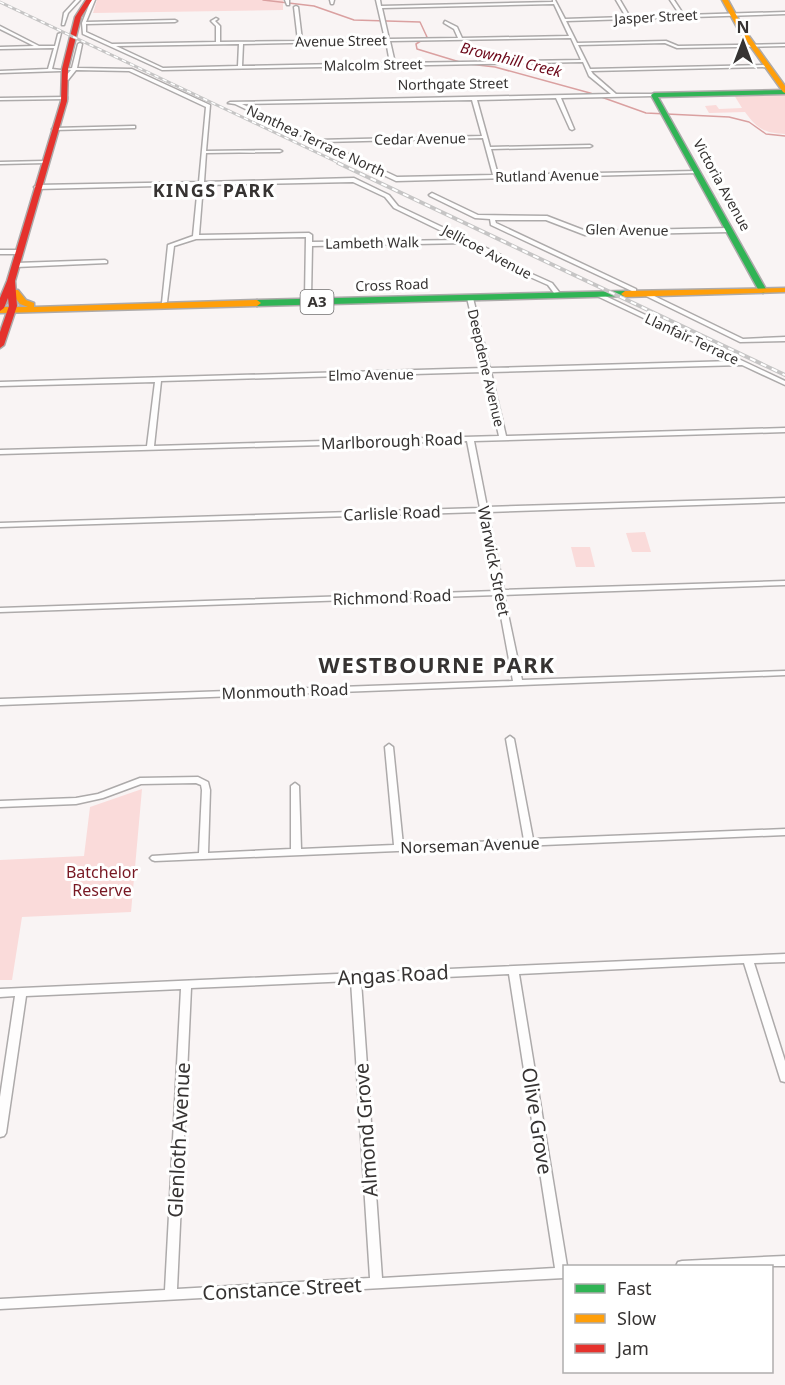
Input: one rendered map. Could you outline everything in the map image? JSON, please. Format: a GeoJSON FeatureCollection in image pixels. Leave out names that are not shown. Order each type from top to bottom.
{"type":"FeatureCollection","features":[{"type":"Feature","properties":{"kind":"main road"},"geometry":{"type":"LineString","coordinates":[[725,0],[735,14],[739,26],[785,92]]}},
{"type":"Feature","properties":{"kind":"main road"},"geometry":{"type":"LineString","coordinates":[[0,345],[4,307],[13,286],[19,252],[58,114],[56,110],[61,98],[63,72],[74,14],[86,2]]}},
{"type":"Feature","properties":{"kind":"main road","name":"Northgate Street"},"geometry":{"type":"LineString","coordinates":[[654,95],[785,92]]}},
{"type":"Feature","properties":{"kind":"main road","name":"Victoria Avenue"},"geometry":{"type":"LineString","coordinates":[[654,95],[762,289]]}},
{"type":"Feature","properties":{"kind":"main road"},"geometry":{"type":"LineString","coordinates":[[13,286],[23,302],[35,308]]}},
{"type":"Feature","properties":{"kind":"main road","name":"Cross Road"},"geometry":{"type":"LineString","coordinates":[[4,307],[646,294],[785,288]]}},
{"type":"Feature","properties":{"kind":"main road","name":"Cross Road"},"geometry":{"type":"LineString","coordinates":[[469,296],[634,290],[762,289]]}},
{"type":"Feature","properties":{"kind":"street"},"geometry":{"type":"LineString","coordinates":[[378,0],[393,65]]}},
{"type":"Feature","properties":{"kind":"street"},"geometry":{"type":"LineString","coordinates":[[618,0],[629,18]]}},
{"type":"Feature","properties":{"kind":"street"},"geometry":{"type":"LineString","coordinates":[[672,0],[682,15]]}},
{"type":"Feature","properties":{"kind":"street"},"geometry":{"type":"LineString","coordinates":[[86,2],[84,33],[111,45]]}},
{"type":"Feature","properties":{"kind":"street"},"geometry":{"type":"LineString","coordinates":[[63,24],[66,13],[86,2]]}},
{"type":"Feature","properties":{"kind":"street"},"geometry":{"type":"LineString","coordinates":[[379,7],[555,2],[588,70],[614,95]]}},
{"type":"Feature","properties":{"kind":"street"},"geometry":{"type":"LineString","coordinates":[[296,7],[300,42]]}},
{"type":"Feature","properties":{"kind":"street","name":"Jasper Street"},"geometry":{"type":"LineString","coordinates":[[563,20],[785,13]]}},
{"type":"Feature","properties":{"kind":"street"},"geometry":{"type":"LineString","coordinates":[[216,19],[213,21],[218,26],[218,44]]}},
{"type":"Feature","properties":{"kind":"street"},"geometry":{"type":"LineString","coordinates":[[84,23],[175,21]]}},
{"type":"Feature","properties":{"kind":"street"},"geometry":{"type":"LineString","coordinates":[[445,22],[456,28],[460,39]]}},
{"type":"Feature","properties":{"kind":"street"},"geometry":{"type":"LineString","coordinates":[[0,27],[40,47]]}},
{"type":"Feature","properties":{"kind":"street"},"geometry":{"type":"LineString","coordinates":[[60,34],[56,47],[63,72]]}},
{"type":"Feature","properties":{"kind":"street","name":"Avenue Street"},"geometry":{"type":"LineString","coordinates":[[111,45],[572,37]]}},
{"type":"Feature","properties":{"kind":"street"},"geometry":{"type":"LineString","coordinates":[[575,44],[666,42],[677,47],[785,45]]}},
{"type":"Feature","properties":{"kind":"street"},"geometry":{"type":"LineString","coordinates":[[240,68],[241,43]]}},
{"type":"Feature","properties":{"kind":"street"},"geometry":{"type":"LineString","coordinates":[[63,72],[80,44]]}},
{"type":"Feature","properties":{"kind":"street","name":"Malcolm Street"},"geometry":{"type":"LineString","coordinates":[[111,45],[162,69],[584,62]]}},
{"type":"Feature","properties":{"kind":"street"},"geometry":{"type":"LineString","coordinates":[[0,48],[56,47]]}},
{"type":"Feature","properties":{"kind":"street"},"geometry":{"type":"LineString","coordinates":[[588,70],[768,66]]}},
{"type":"Feature","properties":{"kind":"street"},"geometry":{"type":"LineString","coordinates":[[0,72],[130,70],[208,106],[196,237],[171,245],[164,304]]}},
{"type":"Feature","properties":{"kind":"street","name":"Northgate Street"},"geometry":{"type":"LineString","coordinates":[[233,103],[654,95]]}},
{"type":"Feature","properties":{"kind":"street"},"geometry":{"type":"LineString","coordinates":[[558,97],[572,129]]}},
{"type":"Feature","properties":{"kind":"street"},"geometry":{"type":"LineString","coordinates":[[0,99],[61,98]]}},
{"type":"Feature","properties":{"kind":"street"},"geometry":{"type":"LineString","coordinates":[[474,98],[496,177]]}},
{"type":"Feature","properties":{"kind":"street","name":"Nanthea Terrace North"},"geometry":{"type":"LineString","coordinates":[[233,103],[320,141],[396,179]]}},
{"type":"Feature","properties":{"kind":"street"},"geometry":{"type":"LineString","coordinates":[[54,129],[133,127]]}},
{"type":"Feature","properties":{"kind":"street","name":"Cedar Avenue"},"geometry":{"type":"LineString","coordinates":[[320,141],[485,137]]}},
{"type":"Feature","properties":{"kind":"street"},"geometry":{"type":"LineString","coordinates":[[488,148],[590,146]]}},
{"type":"Feature","properties":{"kind":"street"},"geometry":{"type":"LineString","coordinates":[[204,152],[280,151]]}},
{"type":"Feature","properties":{"kind":"street"},"geometry":{"type":"LineString","coordinates":[[0,163],[44,162]]}},
{"type":"Feature","properties":{"kind":"street","name":"Rutland Avenue"},"geometry":{"type":"LineString","coordinates":[[396,179],[697,172]]}},
{"type":"Feature","properties":{"kind":"street","name":"Jellicoe Avenue"},"geometry":{"type":"LineString","coordinates":[[201,184],[354,180],[387,196],[396,207],[500,256],[503,263],[550,284],[556,292]]}},
{"type":"Feature","properties":{"kind":"street"},"geometry":{"type":"LineString","coordinates":[[37,187],[201,184]]}},
{"type":"Feature","properties":{"kind":"street"},"geometry":{"type":"LineString","coordinates":[[432,195],[477,217],[492,218],[493,224],[634,290]]}},
{"type":"Feature","properties":{"kind":"street","name":"Glen Avenue"},"geometry":{"type":"LineString","coordinates":[[492,218],[547,218],[585,233],[729,230]]}},
{"type":"Feature","properties":{"kind":"street","name":"Lambeth Walk"},"geometry":{"type":"LineString","coordinates":[[196,237],[309,235],[309,244],[470,241]]}},
{"type":"Feature","properties":{"kind":"street"},"geometry":{"type":"LineString","coordinates":[[308,300],[309,244]]}},
{"type":"Feature","properties":{"kind":"street"},"geometry":{"type":"LineString","coordinates":[[0,252],[19,252]]}},
{"type":"Feature","properties":{"kind":"street"},"geometry":{"type":"LineString","coordinates":[[16,265],[105,262]]}},
{"type":"Feature","properties":{"kind":"street"},"geometry":{"type":"LineString","coordinates":[[646,294],[742,340],[785,339]]}},
{"type":"Feature","properties":{"kind":"street","name":"Llanfair Terrace"},"geometry":{"type":"LineString","coordinates":[[599,295],[785,384]]}},
{"type":"Feature","properties":{"kind":"street","name":"Deepdene Avenue"},"geometry":{"type":"LineString","coordinates":[[469,296],[503,438]]}},
{"type":"Feature","properties":{"kind":"street","name":"Elmo Avenue"},"geometry":{"type":"LineString","coordinates":[[0,384],[743,363]]}},
{"type":"Feature","properties":{"kind":"street"},"geometry":{"type":"LineString","coordinates":[[150,448],[159,380]]}},
{"type":"Feature","properties":{"kind":"street","name":"Marlborough Road"},"geometry":{"type":"LineString","coordinates":[[0,452],[785,430]]}},
{"type":"Feature","properties":{"kind":"street","name":"Warwick Street"},"geometry":{"type":"LineString","coordinates":[[470,439],[518,683]]}},
{"type":"Feature","properties":{"kind":"street","name":"Carlisle Road"},"geometry":{"type":"LineString","coordinates":[[0,525],[785,500]]}},
{"type":"Feature","properties":{"kind":"street","name":"Richmond Road"},"geometry":{"type":"LineString","coordinates":[[0,610],[785,583]]}},
{"type":"Feature","properties":{"kind":"street","name":"Monmouth Road"},"geometry":{"type":"LineString","coordinates":[[0,702],[785,673]]}},
{"type":"Feature","properties":{"kind":"street"},"geometry":{"type":"LineString","coordinates":[[510,739],[529,842]]}},
{"type":"Feature","properties":{"kind":"street"},"geometry":{"type":"LineString","coordinates":[[389,747],[399,848]]}},
{"type":"Feature","properties":{"kind":"street"},"geometry":{"type":"LineString","coordinates":[[0,804],[76,801],[100,796],[140,781],[198,780],[206,787],[203,856]]}},
{"type":"Feature","properties":{"kind":"street"},"geometry":{"type":"LineString","coordinates":[[295,786],[296,852]]}},
{"type":"Feature","properties":{"kind":"street","name":"Norseman Avenue"},"geometry":{"type":"LineString","coordinates":[[155,858],[785,832]]}},
{"type":"Feature","properties":{"kind":"street","name":"Angas Road"},"geometry":{"type":"LineString","coordinates":[[0,993],[785,957]]}},
{"type":"Feature","properties":{"kind":"street"},"geometry":{"type":"LineString","coordinates":[[748,959],[785,1078]]}},
{"type":"Feature","properties":{"kind":"street","name":"Olive Grove"},"geometry":{"type":"LineString","coordinates":[[513,970],[563,1273]]}},
{"type":"Feature","properties":{"kind":"street","name":"Almond Grove"},"geometry":{"type":"LineString","coordinates":[[356,977],[376,1284]]}},
{"type":"Feature","properties":{"kind":"street","name":"Glenloth Avenue"},"geometry":{"type":"LineString","coordinates":[[171,1295],[186,984]]}},
{"type":"Feature","properties":{"kind":"street"},"geometry":{"type":"LineString","coordinates":[[0,1133],[21,992]]}},
{"type":"Feature","properties":{"kind":"street"},"geometry":{"type":"LineString","coordinates":[[703,1265],[785,1261]]}},
{"type":"Feature","properties":{"kind":"street","name":"Constance Street"},"geometry":{"type":"LineString","coordinates":[[0,1304],[563,1273]]}},
{"type":"Feature","properties":{"kind":"green space"},"geometry":{"type":"Polygon","coordinates":[[[97,0],[283,0],[283,10],[93,13],[97,0]]]}},
{"type":"Feature","properties":{"kind":"green space"},"geometry":{"type":"Polygon","coordinates":[[[785,94],[785,134],[762,129],[745,112],[709,113],[705,106],[716,105],[719,109],[742,108],[734,95],[785,94]]]}},
{"type":"Feature","properties":{"kind":"green space"},"geometry":{"type":"Polygon","coordinates":[[[645,532],[651,552],[632,552],[626,533],[645,532]]]}},
{"type":"Feature","properties":{"kind":"green space"},"geometry":{"type":"Polygon","coordinates":[[[571,547],[590,547],[595,567],[576,567],[571,547]]]}},
{"type":"Feature","properties":{"kind":"green space","name":"Batchelor Reserve"},"geometry":{"type":"Polygon","coordinates":[[[142,789],[131,912],[22,917],[12,980],[0,980],[0,860],[84,856],[90,807],[142,789]]]}},
{"type":"Feature","properties":{"kind":"waterway","name":"Brownhill Creek"},"geometry":{"type":"LineString","coordinates":[[263,0],[314,6],[354,20],[420,22],[427,37],[416,44],[417,49],[463,63]]}},
{"type":"Feature","properties":{"kind":"waterway","name":"Brownhill Creek"},"geometry":{"type":"LineString","coordinates":[[469,64],[495,67],[590,93],[646,113],[729,117],[749,122],[766,134],[785,136]]}},
{"type":"Feature","properties":{"kind":"railway"},"geometry":{"type":"LineString","coordinates":[[0,2],[341,164]]}},
{"type":"Feature","properties":{"kind":"railway"},"geometry":{"type":"LineString","coordinates":[[338,163],[785,375]]}},
{"type":"Feature","properties":{"kind":"traffic: fast"},"geometry":{"type":"LineString","coordinates":[[763,291],[654,95],[785,92]]}},
{"type":"Feature","properties":{"kind":"traffic: fast"},"geometry":{"type":"LineString","coordinates":[[257,303],[625,294]]}},
{"type":"Feature","properties":{"kind":"traffic: slow"},"geometry":{"type":"LineString","coordinates":[[725,0],[741,29],[785,91]]}},
{"type":"Feature","properties":{"kind":"traffic: slow"},"geometry":{"type":"LineString","coordinates":[[625,294],[785,290]]}},
{"type":"Feature","properties":{"kind":"traffic: slow"},"geometry":{"type":"LineString","coordinates":[[15,292],[23,302],[31,305]]}},
{"type":"Feature","properties":{"kind":"traffic: slow"},"geometry":{"type":"LineString","coordinates":[[0,310],[257,303]]}},
{"type":"Feature","properties":{"kind":"traffic: jam"},"geometry":{"type":"LineString","coordinates":[[0,308],[11,281],[64,101],[65,69],[78,17],[89,0]]}},
{"type":"Feature","properties":{"kind":"traffic: jam"},"geometry":{"type":"LineString","coordinates":[[0,345],[13,306],[12,282]]}},
{"type":"Feature","properties":{"kind":"district","name":"KINGS PARK"},"geometry":{"type":"Point","coordinates":[214,191]}},
{"type":"Feature","properties":{"kind":"district","name":"WESTBOURNE PARK"},"geometry":{"type":"Point","coordinates":[437,665]}}]}
